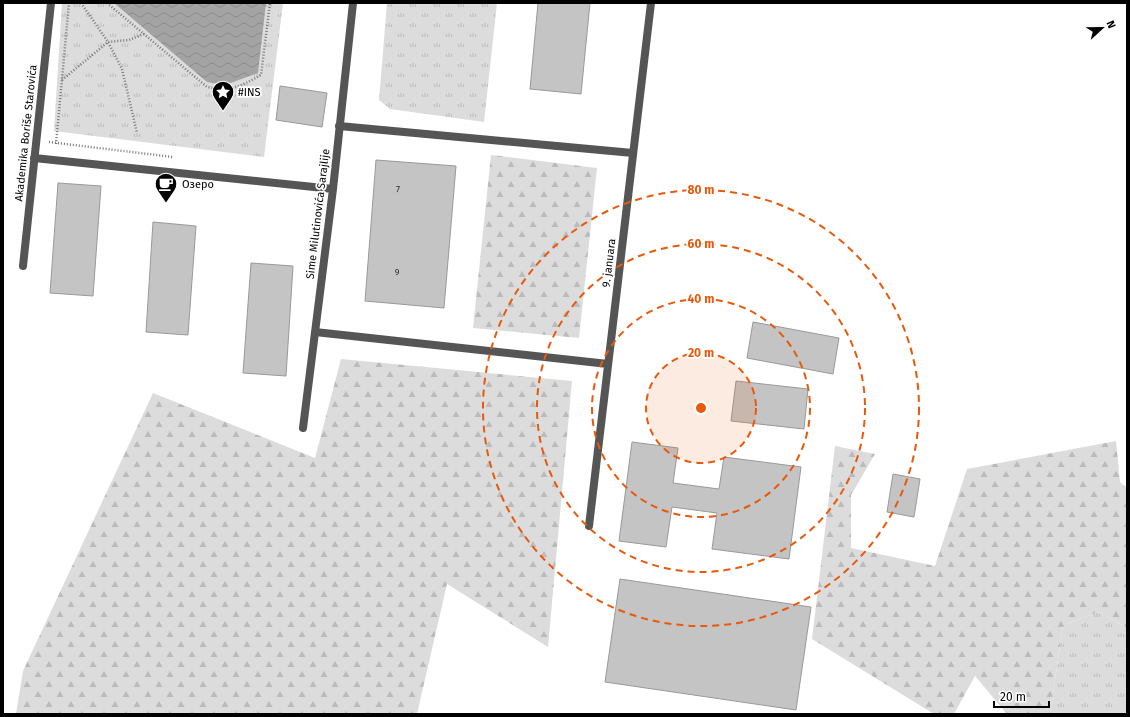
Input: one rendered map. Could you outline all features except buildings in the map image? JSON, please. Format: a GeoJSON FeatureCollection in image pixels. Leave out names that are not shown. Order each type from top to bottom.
{"type":"FeatureCollection","features":[{"type":"Feature","properties":{"kind":"street","name":"Akademika Boriše Starovića"},"geometry":{"type":"LineString","coordinates":[[23,266],[51,3]]}},
{"type":"Feature","properties":{"kind":"street","name":"Sime Milutinovića Sarajlije"},"geometry":{"type":"LineString","coordinates":[[303,428],[333,190],[353,3]]}},
{"type":"Feature","properties":{"kind":"street","name":"9. januara"},"geometry":{"type":"LineString","coordinates":[[589,526],[651,3]]}},
{"type":"Feature","properties":{"kind":"street"},"geometry":{"type":"LineString","coordinates":[[340,126],[633,154]]}},
{"type":"Feature","properties":{"kind":"street"},"geometry":{"type":"LineString","coordinates":[[34,158],[333,190]]}},
{"type":"Feature","properties":{"kind":"street"},"geometry":{"type":"LineString","coordinates":[[315,332],[608,364]]}},
{"type":"Feature","properties":{"kind":"path"},"geometry":{"type":"LineString","coordinates":[[55,161],[69,3]]}},
{"type":"Feature","properties":{"kind":"path"},"geometry":{"type":"LineString","coordinates":[[81,3],[108,42],[122,69],[137,133]]}},
{"type":"Feature","properties":{"kind":"path"},"geometry":{"type":"LineString","coordinates":[[107,3],[207,87],[225,90],[242,86],[261,75],[270,3]]}},
{"type":"Feature","properties":{"kind":"path"},"geometry":{"type":"LineString","coordinates":[[62,80],[108,42],[129,40],[144,34]]}},
{"type":"Feature","properties":{"kind":"green space"},"geometry":{"type":"Polygon","coordinates":[[[62,3],[283,3],[264,157],[54,131],[62,3]]]}},
{"type":"Feature","properties":{"kind":"green space"},"geometry":{"type":"Polygon","coordinates":[[[387,3],[497,3],[484,122],[390,109],[379,100],[387,3]]]}},
{"type":"Feature","properties":{"kind":"green space"},"geometry":{"type":"Polygon","coordinates":[[[491,155],[597,168],[579,338],[473,328],[491,155]]]}},
{"type":"Feature","properties":{"kind":"green space"},"geometry":{"type":"Polygon","coordinates":[[[341,359],[572,381],[548,647],[447,584],[417,714],[16,714],[23,671],[153,393],[315,458],[341,359]]]}},
{"type":"Feature","properties":{"kind":"green space"},"geometry":{"type":"Polygon","coordinates":[[[1116,441],[1120,482],[1127,488],[1127,628],[1099,612],[1063,625],[1050,714],[1007,714],[975,676],[954,714],[934,714],[812,639],[835,446],[875,454],[851,495],[851,548],[935,566],[967,469],[1116,441]]]}},
{"type":"Feature","properties":{"kind":"green space"},"geometry":{"type":"Polygon","coordinates":[[[1099,612],[1127,628],[1127,714],[1050,714],[1063,625],[1099,612]]]}},
{"type":"Feature","properties":{"kind":"water"},"geometry":{"type":"Polygon","coordinates":[[[114,3],[266,3],[258,73],[225,85],[207,82],[114,3]]]}},
{"type":"Feature","properties":{"kind":"place","name":"#INS"},"geometry":{"type":"Point","coordinates":[223,112]}},
{"type":"Feature","properties":{"kind":"place","name":"Озеро"},"geometry":{"type":"Point","coordinates":[166,204]}}]}
